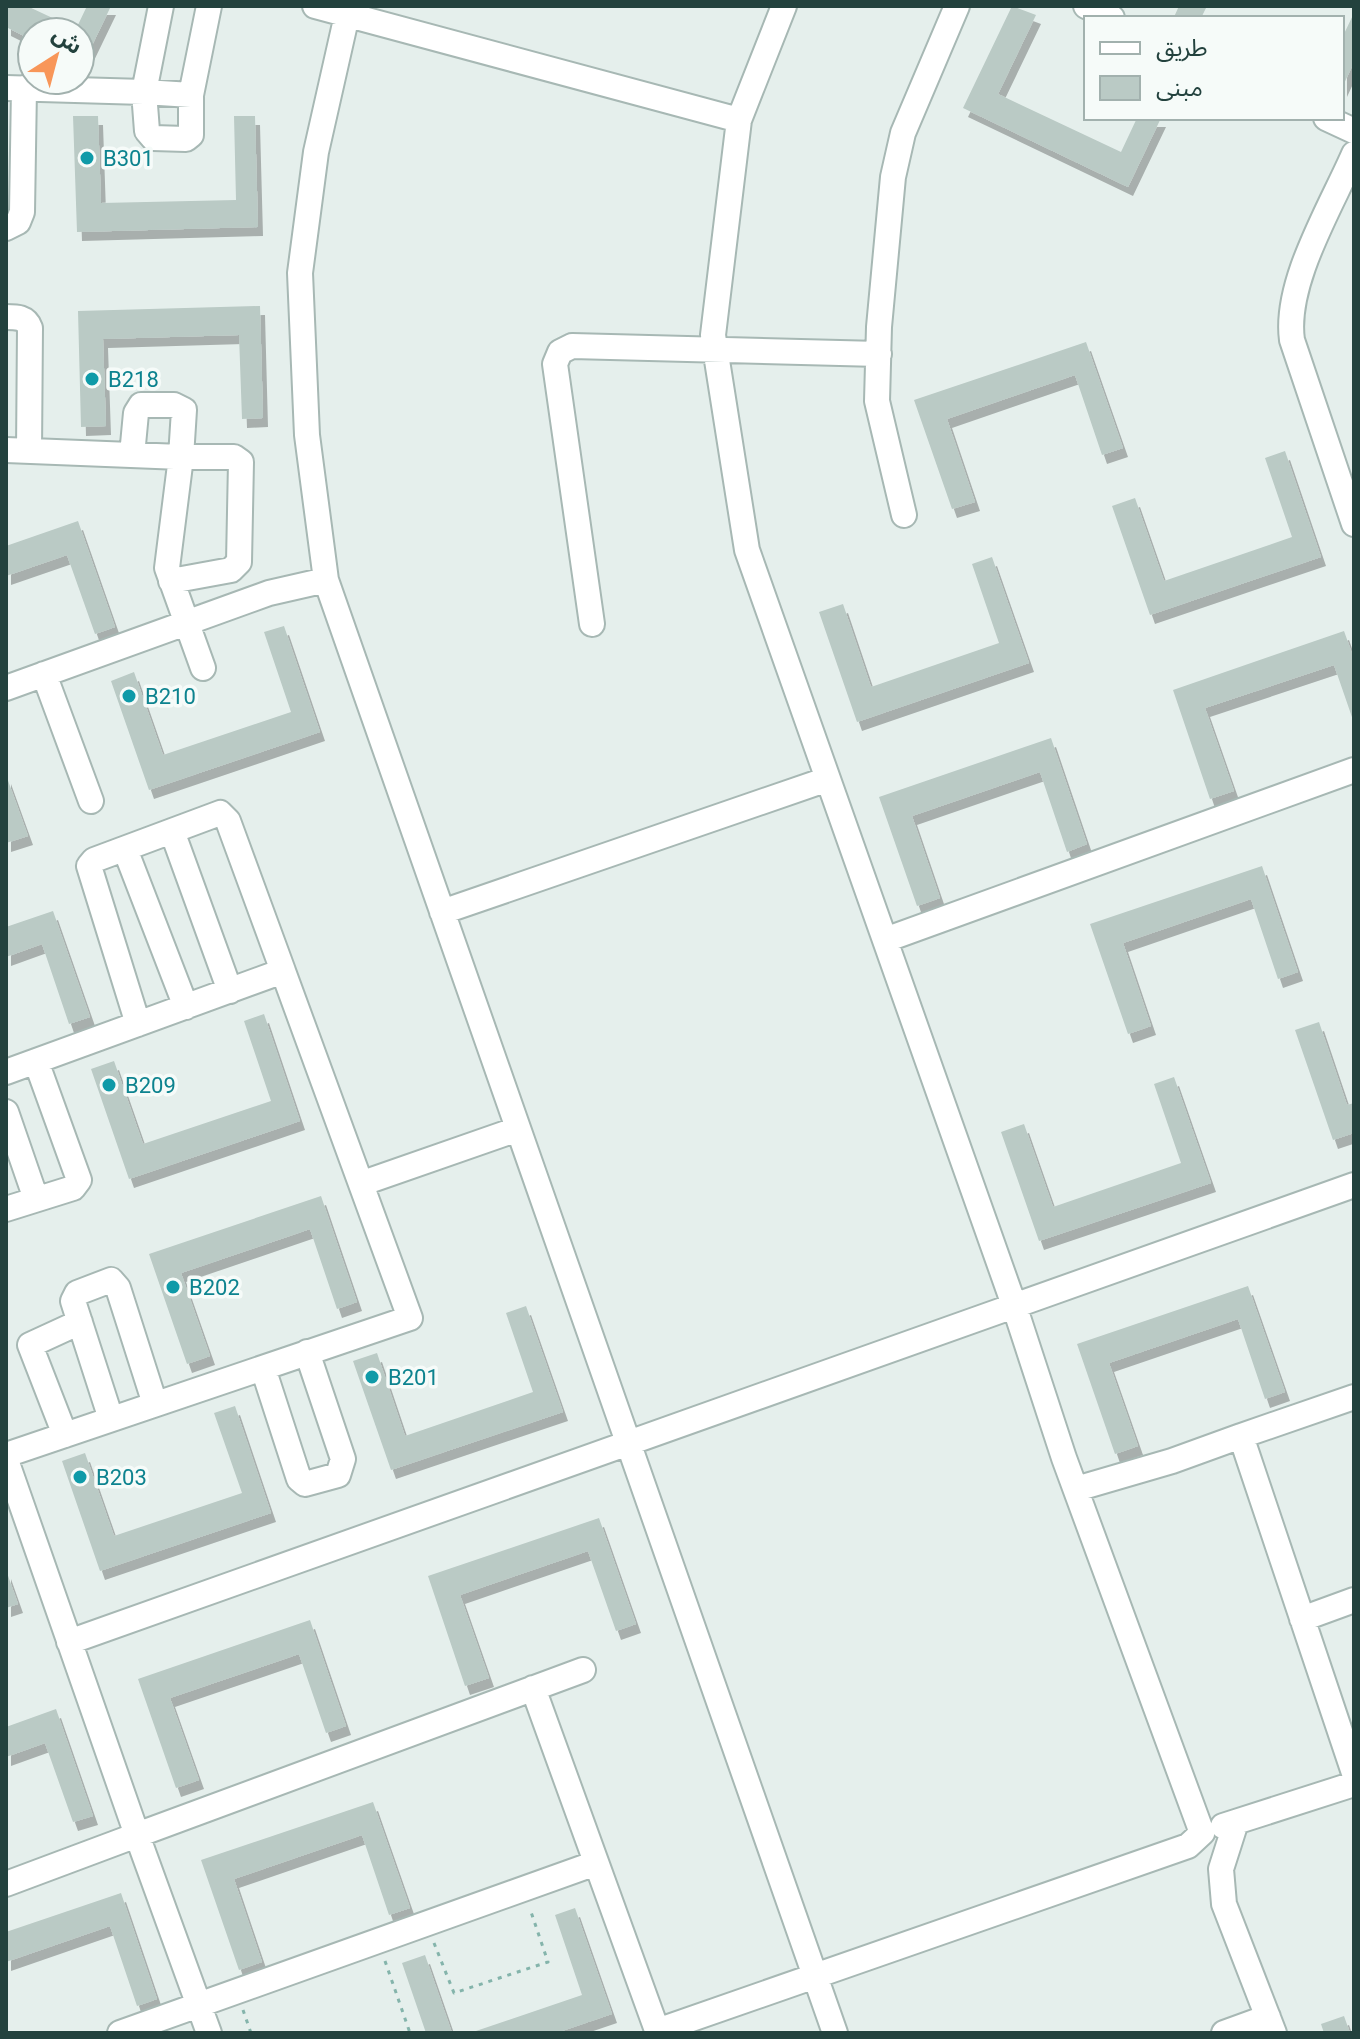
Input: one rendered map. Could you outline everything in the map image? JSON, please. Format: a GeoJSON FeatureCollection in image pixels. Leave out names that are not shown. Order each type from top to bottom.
{"type":"FeatureCollection","features":[{"type":"Feature","properties":{"kind":"street"},"geometry":{"type":"LineString","coordinates":[[161,6],[144,92],[147,131],[153,138],[186,139],[191,135],[191,95],[209,6]]}},
{"type":"Feature","properties":{"kind":"street"},"geometry":{"type":"LineString","coordinates":[[315,6],[348,10],[739,120]]}},
{"type":"Feature","properties":{"kind":"street"},"geometry":{"type":"LineString","coordinates":[[784,6],[739,120],[713,335],[747,550],[1076,1489],[1202,1833]]}},
{"type":"Feature","properties":{"kind":"street"},"geometry":{"type":"LineString","coordinates":[[904,515],[877,401],[896,162],[903,133],[957,6]]}},
{"type":"Feature","properties":{"kind":"street"},"geometry":{"type":"LineString","coordinates":[[1086,6],[1108,16]]}},
{"type":"Feature","properties":{"kind":"street"},"geometry":{"type":"LineString","coordinates":[[348,10],[316,152],[300,273],[307,435],[326,580],[835,2033]]}},
{"type":"Feature","properties":{"kind":"street"},"geometry":{"type":"LineString","coordinates":[[6,228],[18,222],[22,212],[15,88],[191,95]]}},
{"type":"Feature","properties":{"kind":"street"},"geometry":{"type":"LineString","coordinates":[[1330,120],[1354,131]]}},
{"type":"Feature","properties":{"kind":"street"},"geometry":{"type":"LineString","coordinates":[[1354,154],[1305,265],[1289,318],[1292,340],[1354,524]]}},
{"type":"Feature","properties":{"kind":"street"},"geometry":{"type":"LineString","coordinates":[[6,317],[19,317],[28,322],[30,328],[18,450],[234,457],[241,462],[239,562],[231,570],[171,581]]}},
{"type":"Feature","properties":{"kind":"street"},"geometry":{"type":"LineString","coordinates":[[592,624],[555,364],[560,352],[572,346],[879,354]]}},
{"type":"Feature","properties":{"kind":"street"},"geometry":{"type":"LineString","coordinates":[[132,455],[136,413],[141,405],[174,405],[184,410],[167,568],[203,668]]}},
{"type":"Feature","properties":{"kind":"street"},"geometry":{"type":"LineString","coordinates":[[6,688],[269,593],[326,580]]}},
{"type":"Feature","properties":{"kind":"street"},"geometry":{"type":"LineString","coordinates":[[44,674],[91,801]]}},
{"type":"Feature","properties":{"kind":"street"},"geometry":{"type":"LineString","coordinates":[[885,940],[1354,770]]}},
{"type":"Feature","properties":{"kind":"street"},"geometry":{"type":"LineString","coordinates":[[442,912],[828,779]]}},
{"type":"Feature","properties":{"kind":"street"},"geometry":{"type":"LineString","coordinates":[[138,1024],[89,876],[89,866],[94,860],[220,813],[228,821],[410,1318],[111,1419],[6,1458],[209,2033]]}},
{"type":"Feature","properties":{"kind":"street"},"geometry":{"type":"LineString","coordinates":[[172,831],[230,991]]}},
{"type":"Feature","properties":{"kind":"street"},"geometry":{"type":"LineString","coordinates":[[125,849],[186,1007]]}},
{"type":"Feature","properties":{"kind":"street"},"geometry":{"type":"LineString","coordinates":[[6,1072],[283,971]]}},
{"type":"Feature","properties":{"kind":"street"},"geometry":{"type":"LineString","coordinates":[[6,1209],[73,1188],[79,1180],[36,1061]]}},
{"type":"Feature","properties":{"kind":"street"},"geometry":{"type":"LineString","coordinates":[[6,1112],[36,1199]]}},
{"type":"Feature","properties":{"kind":"street"},"geometry":{"type":"LineString","coordinates":[[363,1183],[518,1129]]}},
{"type":"Feature","properties":{"kind":"street"},"geometry":{"type":"LineString","coordinates":[[69,1642],[1354,1185]]}},
{"type":"Feature","properties":{"kind":"street"},"geometry":{"type":"LineString","coordinates":[[111,1419],[73,1301],[77,1293],[111,1280],[118,1288],[155,1404]]}},
{"type":"Feature","properties":{"kind":"street"},"geometry":{"type":"LineString","coordinates":[[65,1435],[30,1345],[80,1322]]}},
{"type":"Feature","properties":{"kind":"street"},"geometry":{"type":"LineString","coordinates":[[263,1368],[299,1479],[305,1484],[338,1475],[343,1459],[307,1352]]}},
{"type":"Feature","properties":{"kind":"street"},"geometry":{"type":"LineString","coordinates":[[1076,1489],[1172,1461],[1354,1397]]}},
{"type":"Feature","properties":{"kind":"street"},"geometry":{"type":"LineString","coordinates":[[1241,1436],[1354,1773]]}},
{"type":"Feature","properties":{"kind":"street"},"geometry":{"type":"LineString","coordinates":[[1302,1619],[1354,1600]]}},
{"type":"Feature","properties":{"kind":"street"},"geometry":{"type":"LineString","coordinates":[[6,1884],[583,1670]]}},
{"type":"Feature","properties":{"kind":"street"},"geometry":{"type":"LineString","coordinates":[[533,1688],[658,2032],[1188,1846],[1202,1833],[1354,1784]]}},
{"type":"Feature","properties":{"kind":"street"},"geometry":{"type":"LineString","coordinates":[[1224,2033],[1271,2025],[1224,1904],[1221,1869],[1236,1822]]}},
{"type":"Feature","properties":{"kind":"street"},"geometry":{"type":"LineString","coordinates":[[120,2033],[596,1863]]}},
{"type":"Feature","properties":{"kind":"path"},"geometry":{"type":"LineString","coordinates":[[421,1945],[433,1941],[454,1993],[548,1962],[523,1889]]}},
{"type":"Feature","properties":{"kind":"path"},"geometry":{"type":"LineString","coordinates":[[383,1957],[410,2033]]}},
{"type":"Feature","properties":{"kind":"building"},"geometry":{"type":"Polygon","coordinates":[[[6,6],[27,6],[48,16],[16,16],[16,32],[6,27],[6,6]]]}},
{"type":"Feature","properties":{"kind":"building"},"geometry":{"type":"Polygon","coordinates":[[[87,6],[111,6],[96,37],[96,16],[82,16],[87,6]]]}},
{"type":"Feature","properties":{"kind":"building"},"geometry":{"type":"Polygon","coordinates":[[[1012,6],[1036,15],[998,94],[1121,152],[1136,120],[1160,120],[1128,187],[963,108],[1012,6]]]}},
{"type":"Feature","properties":{"kind":"building"},"geometry":{"type":"Polygon","coordinates":[[[1179,6],[1207,6],[1202,16],[1174,16],[1179,6]]]}},
{"type":"Feature","properties":{"kind":"building"},"geometry":{"type":"Polygon","coordinates":[[[1354,13],[1354,62],[1344,84],[1344,34],[1354,13]]]}},
{"type":"Feature","properties":{"kind":"building","name":"B301"},"geometry":{"type":"Polygon","coordinates":[[[73,116],[98,116],[101,203],[236,200],[234,116],[255,116],[258,227],[77,232],[73,116]]]}},
{"type":"Feature","properties":{"kind":"building","name":"B218"},"geometry":{"type":"Polygon","coordinates":[[[260,306],[263,418],[242,419],[239,335],[103,339],[106,426],[81,427],[78,311],[260,306]]]}},
{"type":"Feature","properties":{"kind":"building"},"geometry":{"type":"Polygon","coordinates":[[[1086,342],[1123,448],[1102,455],[1075,375],[947,419],[975,502],[952,509],[914,400],[1086,342]]]}},
{"type":"Feature","properties":{"kind":"building"},"geometry":{"type":"Polygon","coordinates":[[[1285,451],[1321,557],[1150,615],[1112,506],[1135,498],[1164,581],[1292,537],[1265,458],[1285,451]]]}},
{"type":"Feature","properties":{"kind":"building"},"geometry":{"type":"Polygon","coordinates":[[[78,521],[115,627],[95,634],[67,555],[6,576],[6,546],[78,521]]]}},
{"type":"Feature","properties":{"kind":"building"},"geometry":{"type":"Polygon","coordinates":[[[992,557],[1029,663],[857,722],[819,612],[843,604],[871,687],[999,643],[972,564],[992,557]]]}},
{"type":"Feature","properties":{"kind":"building","name":"B210"},"geometry":{"type":"Polygon","coordinates":[[[284,626],[320,732],[149,790],[111,681],[134,672],[163,755],[291,712],[264,632],[284,626]]]}},
{"type":"Feature","properties":{"kind":"building"},"geometry":{"type":"Polygon","coordinates":[[[1344,631],[1354,659],[1354,723],[1334,665],[1205,708],[1234,791],[1210,799],[1173,690],[1344,631]]]}},
{"type":"Feature","properties":{"kind":"building"},"geometry":{"type":"Polygon","coordinates":[[[1051,738],[1087,844],[1067,852],[1040,772],[912,816],[940,898],[917,906],[879,797],[1051,738]]]}},
{"type":"Feature","properties":{"kind":"building"},"geometry":{"type":"Polygon","coordinates":[[[6,775],[28,836],[6,843],[6,775]]]}},
{"type":"Feature","properties":{"kind":"building"},"geometry":{"type":"Polygon","coordinates":[[[1262,866],[1298,972],[1278,979],[1251,899],[1123,943],[1151,1026],[1128,1034],[1090,924],[1262,866]]]}},
{"type":"Feature","properties":{"kind":"building"},"geometry":{"type":"Polygon","coordinates":[[[53,911],[90,1017],[69,1024],[42,944],[6,957],[6,927],[53,911]]]}},
{"type":"Feature","properties":{"kind":"building","name":"B209"},"geometry":{"type":"Polygon","coordinates":[[[264,1014],[300,1121],[129,1179],[91,1069],[114,1061],[143,1144],[271,1101],[244,1021],[264,1014]]]}},
{"type":"Feature","properties":{"kind":"building"},"geometry":{"type":"Polygon","coordinates":[[[1319,1022],[1347,1105],[1354,1103],[1354,1133],[1333,1140],[1295,1030],[1319,1022]]]}},
{"type":"Feature","properties":{"kind":"building"},"geometry":{"type":"Polygon","coordinates":[[[1174,1077],[1211,1183],[1039,1241],[1001,1132],[1024,1124],[1053,1207],[1181,1163],[1154,1084],[1174,1077]]]}},
{"type":"Feature","properties":{"kind":"building","name":"B202"},"geometry":{"type":"Polygon","coordinates":[[[321,1196],[357,1302],[337,1309],[310,1229],[181,1273],[210,1356],[187,1364],[149,1254],[321,1196]]]}},
{"type":"Feature","properties":{"kind":"building"},"geometry":{"type":"Polygon","coordinates":[[[1248,1286],[1285,1392],[1265,1399],[1238,1319],[1109,1363],[1138,1446],[1115,1454],[1077,1344],[1248,1286]]]}},
{"type":"Feature","properties":{"kind":"building","name":"B201"},"geometry":{"type":"Polygon","coordinates":[[[526,1306],[563,1412],[391,1470],[353,1361],[377,1353],[405,1436],[533,1392],[506,1313],[526,1306]]]}},
{"type":"Feature","properties":{"kind":"building","name":"B203"},"geometry":{"type":"Polygon","coordinates":[[[235,1406],[271,1513],[100,1571],[62,1461],[85,1453],[114,1536],[242,1493],[214,1413],[235,1406]]]}},
{"type":"Feature","properties":{"kind":"building"},"geometry":{"type":"Polygon","coordinates":[[[599,1518],[636,1624],[616,1631],[588,1551],[460,1595],[489,1678],[465,1686],[428,1576],[599,1518]]]}},
{"type":"Feature","properties":{"kind":"building"},"geometry":{"type":"Polygon","coordinates":[[[6,1570],[18,1604],[6,1608],[6,1570]]]}},
{"type":"Feature","properties":{"kind":"building"},"geometry":{"type":"Polygon","coordinates":[[[310,1620],[346,1726],[326,1733],[299,1654],[170,1698],[199,1780],[176,1788],[138,1679],[310,1620]]]}},
{"type":"Feature","properties":{"kind":"building"},"geometry":{"type":"Polygon","coordinates":[[[56,1709],[93,1816],[73,1822],[45,1743],[6,1757],[6,1727],[56,1709]]]}},
{"type":"Feature","properties":{"kind":"building"},"geometry":{"type":"Polygon","coordinates":[[[373,1802],[410,1908],[389,1915],[362,1835],[234,1879],[262,1962],[239,1970],[201,1860],[373,1802]]]}},
{"type":"Feature","properties":{"kind":"building"},"geometry":{"type":"Polygon","coordinates":[[[121,1893],[157,1999],[137,2006],[110,1926],[6,1962],[6,1932],[121,1893]]]}},
{"type":"Feature","properties":{"kind":"building"},"geometry":{"type":"Polygon","coordinates":[[[575,1908],[612,2014],[556,2033],[470,2033],[582,1995],[555,1915],[575,1908]]]}},
{"type":"Feature","properties":{"kind":"building"},"geometry":{"type":"Polygon","coordinates":[[[425,1955],[452,2033],[426,2033],[402,1963],[425,1955]]]}},
{"type":"Feature","properties":{"kind":"building"},"geometry":{"type":"Polygon","coordinates":[[[1344,2016],[1350,2033],[1324,2033],[1321,2024],[1344,2016]]]}},
{"type":"Feature","properties":{"kind":"place","name":"B301"},"geometry":{"type":"Point","coordinates":[87,158]}},
{"type":"Feature","properties":{"kind":"place","name":"B218"},"geometry":{"type":"Point","coordinates":[92,379]}},
{"type":"Feature","properties":{"kind":"place","name":"B210"},"geometry":{"type":"Point","coordinates":[129,696]}},
{"type":"Feature","properties":{"kind":"place","name":"B209"},"geometry":{"type":"Point","coordinates":[109,1085]}},
{"type":"Feature","properties":{"kind":"place","name":"B202"},"geometry":{"type":"Point","coordinates":[173,1287]}},
{"type":"Feature","properties":{"kind":"place","name":"B201"},"geometry":{"type":"Point","coordinates":[372,1377]}},
{"type":"Feature","properties":{"kind":"place","name":"B203"},"geometry":{"type":"Point","coordinates":[80,1477]}}]}
